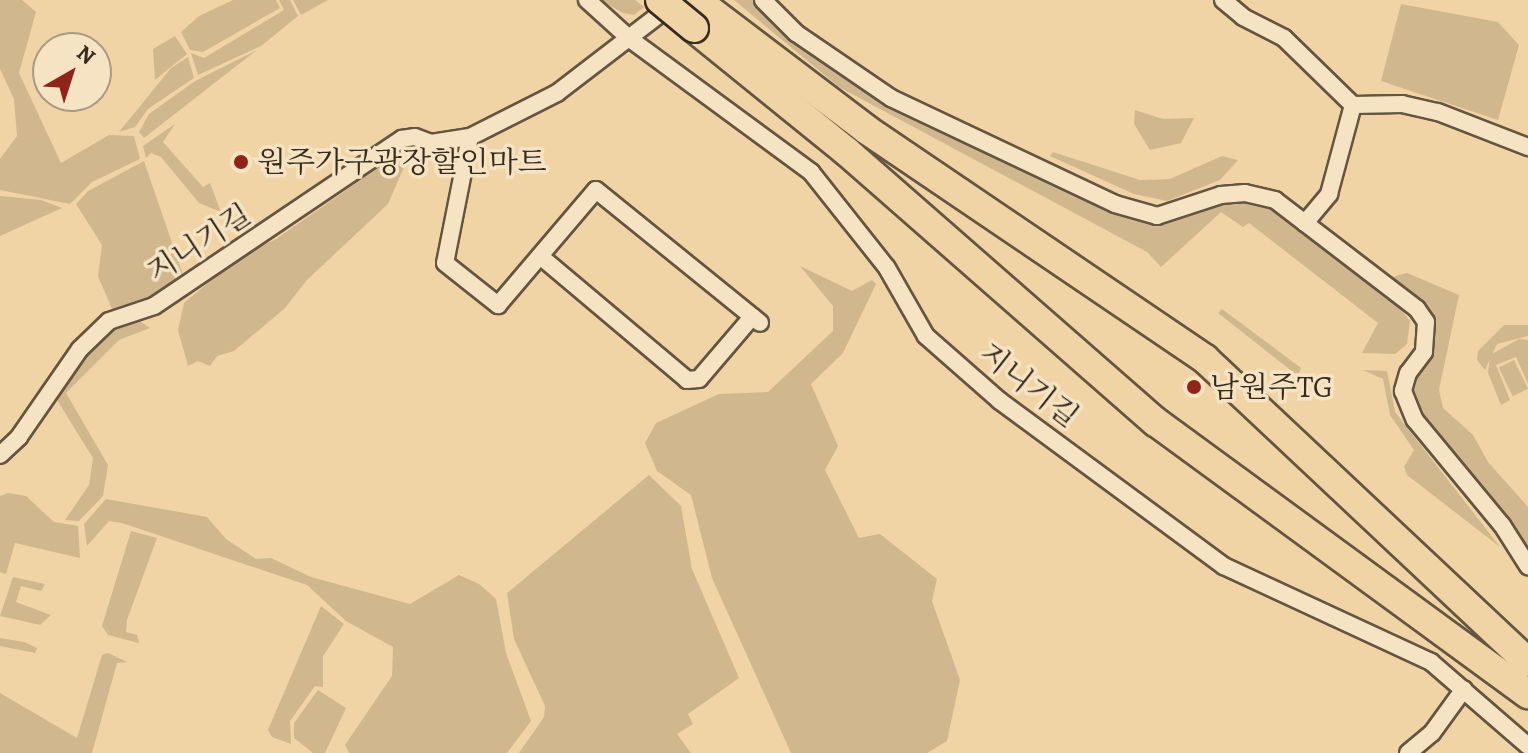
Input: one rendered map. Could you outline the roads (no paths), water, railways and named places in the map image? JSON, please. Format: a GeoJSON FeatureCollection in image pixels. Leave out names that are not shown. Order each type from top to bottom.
{"type":"FeatureCollection","features":[{"type":"Feature","properties":{"kind":"highway"},"geometry":{"type":"LineString","coordinates":[[660,0],[701,15],[1205,359],[1528,662]]}},
{"type":"Feature","properties":{"kind":"highway"},"geometry":{"type":"LineString","coordinates":[[701,15],[846,151],[1156,422],[1528,694]]}},
{"type":"Feature","properties":{"kind":"street","name":"지니기길"},"geometry":{"type":"LineString","coordinates":[[587,0],[630,39],[811,172],[887,268],[926,336],[1000,401],[1224,566],[1431,662],[1528,746]]}},
{"type":"Feature","properties":{"kind":"street","name":"지니기길"},"geometry":{"type":"LineString","coordinates":[[0,455],[19,437],[80,349],[109,321],[154,306],[307,208],[402,139],[415,137],[431,143],[470,137],[557,93],[679,0]]}},
{"type":"Feature","properties":{"kind":"street"},"geometry":{"type":"LineString","coordinates":[[763,0],[796,33],[891,98],[1115,204],[1157,216],[1221,195],[1245,193],[1275,200],[1417,309],[1426,322],[1424,352],[1408,373],[1403,391],[1415,420],[1502,525],[1528,566]]}},
{"type":"Feature","properties":{"kind":"street"},"geometry":{"type":"LineString","coordinates":[[1223,0],[1243,17],[1284,38],[1353,105],[1402,104],[1438,112],[1528,147]]}},
{"type":"Feature","properties":{"kind":"street"},"geometry":{"type":"LineString","coordinates":[[1305,223],[1329,194],[1353,105]]}},
{"type":"Feature","properties":{"kind":"street"},"geometry":{"type":"LineString","coordinates":[[470,137],[445,263],[498,305],[596,190],[756,320],[699,379],[687,380],[540,256]]}},
{"type":"Feature","properties":{"kind":"street"},"geometry":{"type":"LineString","coordinates":[[1408,753],[1432,733],[1464,689]]}},
{"type":"Feature","properties":{"kind":"place","name":"원주가구광장할인마트"},"geometry":{"type":"Point","coordinates":[241,162]}},
{"type":"Feature","properties":{"kind":"place","name":"남원주TG"},"geometry":{"type":"Point","coordinates":[1194,387]}}]}
